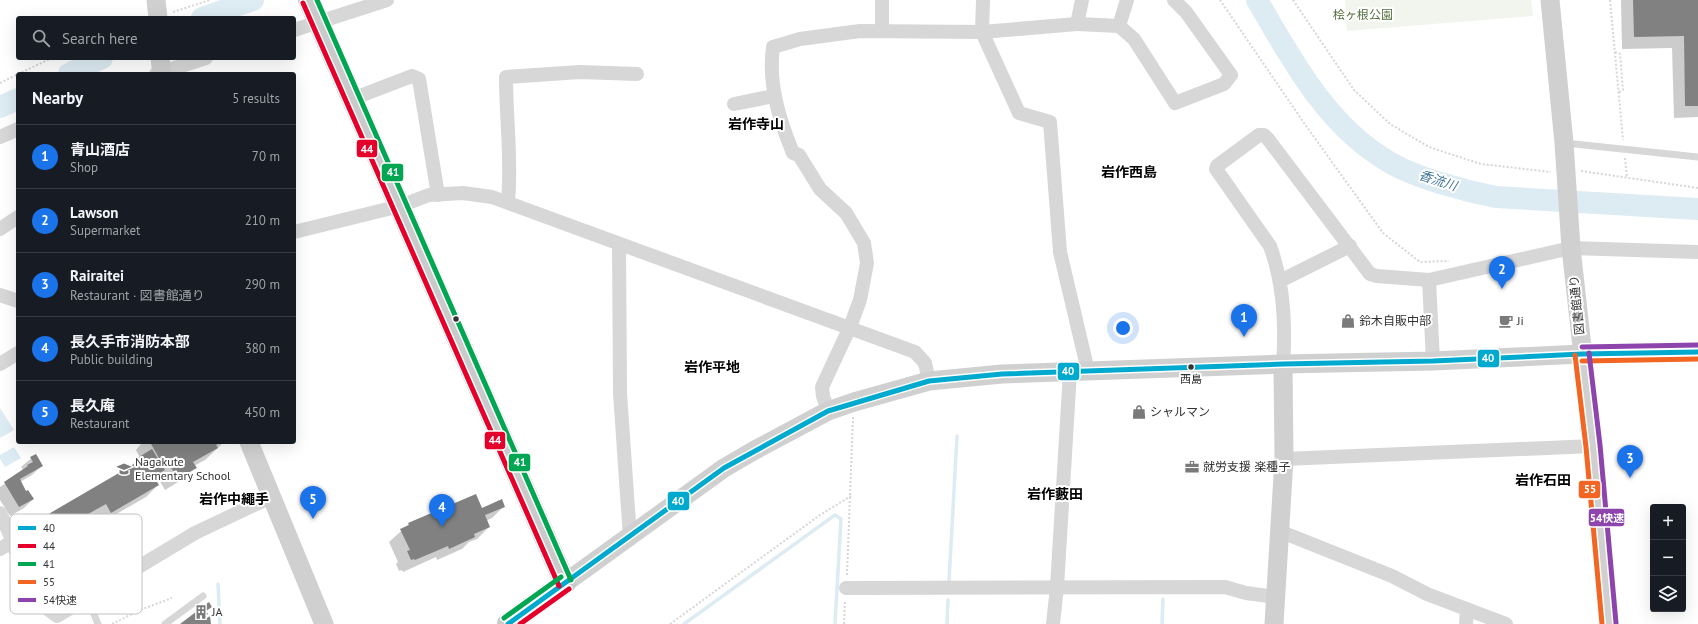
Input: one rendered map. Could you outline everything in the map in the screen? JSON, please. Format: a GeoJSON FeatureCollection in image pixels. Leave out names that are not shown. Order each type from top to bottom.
{"type":"FeatureCollection","features":[{"type":"Feature","properties":{"kind":"main road"},"geometry":{"type":"LineString","coordinates":[[1550,0],[1567,176]]}},
{"type":"Feature","properties":{"kind":"main road"},"geometry":{"type":"LineString","coordinates":[[315,12],[565,583]]}},
{"type":"Feature","properties":{"kind":"main road","name":"図書館通り"},"geometry":{"type":"LineString","coordinates":[[1567,176],[1571,248],[1593,446],[1609,624]]}},
{"type":"Feature","properties":{"kind":"main road"},"geometry":{"type":"LineString","coordinates":[[508,624],[630,538],[724,468],[755,450],[828,411],[854,402],[929,381],[1002,374],[1080,371],[1283,364],[1433,361],[1582,354],[1698,352]]}},
{"type":"Feature","properties":{"kind":"main road"},"geometry":{"type":"LineString","coordinates":[[1274,624],[1284,459],[1283,364]]}},
{"type":"Feature","properties":{"kind":"main road"},"geometry":{"type":"LineString","coordinates":[[250,444],[324,624]]}},
{"type":"Feature","properties":{"kind":"street"},"geometry":{"type":"LineString","coordinates":[[296,28],[315,12],[388,0]]}},
{"type":"Feature","properties":{"kind":"street"},"geometry":{"type":"LineString","coordinates":[[882,0],[882,31]]}},
{"type":"Feature","properties":{"kind":"street"},"geometry":{"type":"LineString","coordinates":[[983,0],[982,32],[1019,113],[1050,122],[1060,252],[1080,371],[1053,624]]}},
{"type":"Feature","properties":{"kind":"street"},"geometry":{"type":"LineString","coordinates":[[1077,24],[1082,0]]}},
{"type":"Feature","properties":{"kind":"street"},"geometry":{"type":"LineString","coordinates":[[1119,26],[1127,0]]}},
{"type":"Feature","properties":{"kind":"street"},"geometry":{"type":"LineString","coordinates":[[828,411],[823,396],[822,387],[850,327],[860,300],[867,263],[864,243],[846,212],[820,189],[799,155],[792,153],[780,123],[774,96],[771,58],[773,47],[800,39],[860,31],[982,32],[1077,24],[1119,26],[1134,39],[1175,103],[1224,84],[1232,75],[1186,12],[1174,0]]}},
{"type":"Feature","properties":{"kind":"street"},"geometry":{"type":"LineString","coordinates":[[160,69],[198,60]]}},
{"type":"Feature","properties":{"kind":"street"},"geometry":{"type":"LineString","coordinates":[[508,202],[510,156],[506,116],[506,77],[580,72],[637,74]]}},
{"type":"Feature","properties":{"kind":"street"},"geometry":{"type":"LineString","coordinates":[[352,99],[412,76],[419,79],[438,195]]}},
{"type":"Feature","properties":{"kind":"street"},"geometry":{"type":"LineString","coordinates":[[734,104],[774,96]]}},
{"type":"Feature","properties":{"kind":"street"},"geometry":{"type":"LineString","coordinates":[[0,137],[16,130]]}},
{"type":"Feature","properties":{"kind":"street"},"geometry":{"type":"LineString","coordinates":[[1283,364],[1286,331],[1280,281],[1270,246],[1216,169],[1217,166],[1259,135],[1264,135],[1268,139],[1370,274],[1377,276],[1429,280],[1571,248],[1698,252]]}},
{"type":"Feature","properties":{"kind":"street"},"geometry":{"type":"LineString","coordinates":[[296,232],[400,206],[428,195],[463,193],[492,197],[850,327],[919,355],[925,363],[929,381]]}},
{"type":"Feature","properties":{"kind":"street"},"geometry":{"type":"LineString","coordinates":[[0,229],[16,218]]}},
{"type":"Feature","properties":{"kind":"street"},"geometry":{"type":"LineString","coordinates":[[620,244],[620,393],[630,538]]}},
{"type":"Feature","properties":{"kind":"street"},"geometry":{"type":"LineString","coordinates":[[1280,281],[1350,246]]}},
{"type":"Feature","properties":{"kind":"street"},"geometry":{"type":"LineString","coordinates":[[1429,280],[1433,361]]}},
{"type":"Feature","properties":{"kind":"street"},"geometry":{"type":"LineString","coordinates":[[0,294],[16,300]]}},
{"type":"Feature","properties":{"kind":"street"},"geometry":{"type":"LineString","coordinates":[[0,364],[16,354]]}},
{"type":"Feature","properties":{"kind":"street"},"geometry":{"type":"LineString","coordinates":[[1284,459],[1593,446]]}},
{"type":"Feature","properties":{"kind":"street"},"geometry":{"type":"LineString","coordinates":[[142,565],[196,533],[271,497]]}},
{"type":"Feature","properties":{"kind":"street"},"geometry":{"type":"LineString","coordinates":[[0,513],[10,535]]}},
{"type":"Feature","properties":{"kind":"street"},"geometry":{"type":"LineString","coordinates":[[1279,531],[1392,576],[1427,594],[1506,624]]}},
{"type":"Feature","properties":{"kind":"street"},"geometry":{"type":"LineString","coordinates":[[0,549],[10,543]]}},
{"type":"Feature","properties":{"kind":"street"},"geometry":{"type":"LineString","coordinates":[[846,588],[1224,587],[1246,593],[1276,597]]}},
{"type":"Feature","properties":{"kind":"street"},"geometry":{"type":"LineString","coordinates":[[1466,624],[1467,610]]}},
{"type":"Feature","properties":{"kind":"lane"},"geometry":{"type":"LineString","coordinates":[[1564,143],[1698,157]]}},
{"type":"Feature","properties":{"kind":"lane"},"geometry":{"type":"LineString","coordinates":[[165,624],[203,596]]}},
{"type":"Feature","properties":{"kind":"lane"},"geometry":{"type":"LineString","coordinates":[[94,614],[98,624]]}},
{"type":"Feature","properties":{"kind":"path"},"geometry":{"type":"LineString","coordinates":[[157,12],[210,0]]}},
{"type":"Feature","properties":{"kind":"path"},"geometry":{"type":"LineString","coordinates":[[1220,0],[1304,123],[1383,233],[1420,262],[1454,261]]}},
{"type":"Feature","properties":{"kind":"path"},"geometry":{"type":"LineString","coordinates":[[1293,0],[1354,90],[1390,124],[1429,147],[1481,164],[1567,176],[1587,172],[1698,188]]}},
{"type":"Feature","properties":{"kind":"path"},"geometry":{"type":"LineString","coordinates":[[1610,0],[1627,178]]}},
{"type":"Feature","properties":{"kind":"path"},"geometry":{"type":"LineString","coordinates":[[1615,52],[1620,54],[1623,90],[1618,92]]}},
{"type":"Feature","properties":{"kind":"path"},"geometry":{"type":"LineString","coordinates":[[22,72],[48,60]]}},
{"type":"Feature","properties":{"kind":"path"},"geometry":{"type":"LineString","coordinates":[[0,83],[16,75]]}},
{"type":"Feature","properties":{"kind":"path"},"geometry":{"type":"LineString","coordinates":[[844,624],[851,496],[854,402]]}},
{"type":"Feature","properties":{"kind":"path"},"geometry":{"type":"LineString","coordinates":[[670,624],[820,515],[851,496]]}},
{"type":"Feature","properties":{"kind":"path"},"geometry":{"type":"LineString","coordinates":[[142,609],[172,598]]}},
{"type":"Feature","properties":{"kind":"path"},"geometry":{"type":"LineString","coordinates":[[112,624],[132,614]]}},
{"type":"Feature","properties":{"kind":"green space","name":"桧ヶ根公園"},"geometry":{"type":"Polygon","coordinates":[[[1345,0],[1531,0],[1533,16],[1347,31],[1345,0]]]}},
{"type":"Feature","properties":{"kind":"shaded area"},"geometry":{"type":"Polygon","coordinates":[[[0,408],[14,430],[0,438],[0,408]]]}},
{"type":"Feature","properties":{"kind":"shaded area"},"geometry":{"type":"Polygon","coordinates":[[[14,447],[21,458],[5,467],[0,459],[0,455],[14,447]]]}},
{"type":"Feature","properties":{"kind":"building"},"geometry":{"type":"Polygon","coordinates":[[[1633,0],[1698,0],[1698,106],[1685,106],[1684,36],[1634,37],[1633,0]]]}},
{"type":"Feature","properties":{"kind":"building"},"geometry":{"type":"Polygon","coordinates":[[[151,444],[218,444],[216,445],[218,448],[193,462],[197,468],[178,478],[169,465],[164,467],[151,444]]]}},
{"type":"Feature","properties":{"kind":"building"},"geometry":{"type":"Polygon","coordinates":[[[152,449],[165,470],[156,475],[158,479],[156,480],[159,485],[111,513],[106,504],[88,514],[49,514],[136,463],[134,460],[152,449]]]}},
{"type":"Feature","properties":{"kind":"building"},"geometry":{"type":"Polygon","coordinates":[[[36,454],[43,466],[20,479],[26,491],[28,490],[34,499],[19,507],[4,482],[33,462],[30,457],[36,454]]]}},
{"type":"Feature","properties":{"kind":"building"},"geometry":{"type":"Polygon","coordinates":[[[476,494],[482,508],[502,499],[505,507],[485,515],[490,527],[474,534],[475,537],[449,549],[448,546],[415,560],[411,560],[407,551],[410,550],[400,529],[409,525],[408,523],[476,494]]]}},
{"type":"Feature","properties":{"kind":"building","name":"JA"},"geometry":{"type":"Polygon","coordinates":[[[209,602],[212,607],[206,611],[208,614],[202,618],[204,620],[210,616],[211,624],[180,624],[209,602]]]}},
{"type":"Feature","properties":{"kind":"waterway","name":"香流川"},"geometry":{"type":"LineString","coordinates":[[208,16],[253,0]]}},
{"type":"Feature","properties":{"kind":"waterway","name":"香流川"},"geometry":{"type":"LineString","coordinates":[[1257,0],[1298,68],[1329,111],[1347,130],[1367,147],[1400,168],[1427,179],[1496,197],[1698,209]]}},
{"type":"Feature","properties":{"kind":"waterway","name":"香流川"},"geometry":{"type":"LineString","coordinates":[[73,72],[98,60]]}},
{"type":"Feature","properties":{"kind":"waterway","name":"香流川"},"geometry":{"type":"LineString","coordinates":[[0,107],[16,100]]}},
{"type":"Feature","properties":{"kind":"waterway"},"geometry":{"type":"LineString","coordinates":[[949,581],[957,436]]}},
{"type":"Feature","properties":{"kind":"waterway"},"geometry":{"type":"LineString","coordinates":[[684,624],[835,515],[841,519],[835,624]]}},
{"type":"Feature","properties":{"kind":"waterway"},"geometry":{"type":"LineString","coordinates":[[218,584],[220,624]]}},
{"type":"Feature","properties":{"kind":"waterway"},"geometry":{"type":"LineString","coordinates":[[1162,624],[1163,599]]}},
{"type":"Feature","properties":{"kind":"waterway"},"geometry":{"type":"LineString","coordinates":[[947,624],[948,600]]}},
{"type":"Feature","properties":{"kind":"transit line","name":"41"},"geometry":{"type":"LineString","coordinates":[[317,0],[571,580]]}},
{"type":"Feature","properties":{"kind":"transit line","name":"44"},"geometry":{"type":"LineString","coordinates":[[303,3],[559,586]]}},
{"type":"Feature","properties":{"kind":"transit line","name":"54快速"},"geometry":{"type":"LineString","coordinates":[[1582,347],[1698,345]]}},
{"type":"Feature","properties":{"kind":"transit line","name":"40"},"geometry":{"type":"LineString","coordinates":[[508,624],[724,468],[828,411],[929,381],[1002,374],[1283,364],[1433,361],[1582,354],[1698,352]]}},
{"type":"Feature","properties":{"kind":"transit line","name":"54快速"},"geometry":{"type":"LineString","coordinates":[[1589,353],[1600,445],[1616,623]]}},
{"type":"Feature","properties":{"kind":"transit line","name":"55"},"geometry":{"type":"LineString","coordinates":[[1575,355],[1586,447],[1602,624]]}},
{"type":"Feature","properties":{"kind":"transit line","name":"55"},"geometry":{"type":"LineString","coordinates":[[1582,361],[1698,359]]}},
{"type":"Feature","properties":{"kind":"transit line","name":"41"},"geometry":{"type":"LineString","coordinates":[[504,618],[561,577]]}},
{"type":"Feature","properties":{"kind":"transit line","name":"44"},"geometry":{"type":"LineString","coordinates":[[520,624],[569,589]]}},
{"type":"Feature","properties":{"kind":"place","name":"Lawson"},"geometry":{"type":"Point","coordinates":[1502,289]}},
{"type":"Feature","properties":{"kind":"place","name":"鈴木自販中部"},"geometry":{"type":"Point","coordinates":[1348,321]}},
{"type":"Feature","properties":{"kind":"place","name":"Ji"},"geometry":{"type":"Point","coordinates":[1506,321]}},
{"type":"Feature","properties":{"kind":"place","name":"青山酒店"},"geometry":{"type":"Point","coordinates":[1244,337]}},
{"type":"Feature","properties":{"kind":"place","name":"西島"},"geometry":{"type":"Point","coordinates":[1191,367]}},
{"type":"Feature","properties":{"kind":"place","name":"シャルマン"},"geometry":{"type":"Point","coordinates":[1139,412]}},
{"type":"Feature","properties":{"kind":"place","name":"就労支援 楽種子"},"geometry":{"type":"Point","coordinates":[1192,467]}},
{"type":"Feature","properties":{"kind":"place","name":"Nagakute Elementary School"},"geometry":{"type":"Point","coordinates":[124,469]}},
{"type":"Feature","properties":{"kind":"place","name":"Rairaitei"},"geometry":{"type":"Point","coordinates":[1630,478]}},
{"type":"Feature","properties":{"kind":"place","name":"長久庵"},"geometry":{"type":"Point","coordinates":[313,519]}},
{"type":"Feature","properties":{"kind":"place","name":"長久手市消防本部"},"geometry":{"type":"Point","coordinates":[442,527]}},
{"type":"Feature","properties":{"kind":"place","name":"JA"},"geometry":{"type":"Point","coordinates":[201,612]}},
{"type":"Feature","properties":{"kind":"district","name":"岩作寺山"},"geometry":{"type":"Point","coordinates":[756,124]}},
{"type":"Feature","properties":{"kind":"district","name":"岩作西島"},"geometry":{"type":"Point","coordinates":[1129,172]}},
{"type":"Feature","properties":{"kind":"district","name":"岩作平地"},"geometry":{"type":"Point","coordinates":[712,367]}},
{"type":"Feature","properties":{"kind":"district","name":"岩作石田"},"geometry":{"type":"Point","coordinates":[1543,480]}},
{"type":"Feature","properties":{"kind":"district","name":"岩作藪田"},"geometry":{"type":"Point","coordinates":[1055,494]}},
{"type":"Feature","properties":{"kind":"district","name":"岩作中繩手"},"geometry":{"type":"Point","coordinates":[234,499]}}]}
